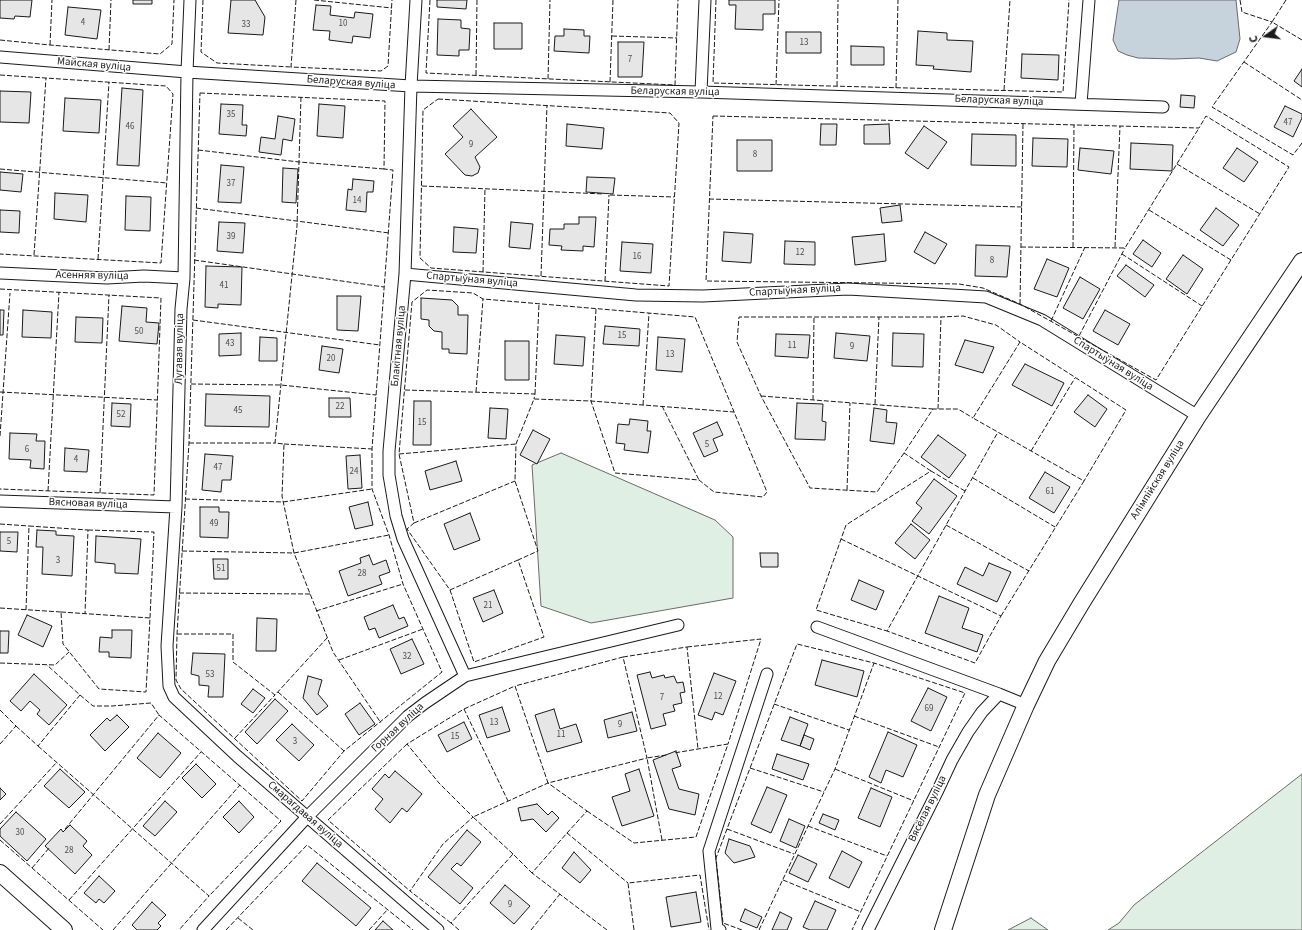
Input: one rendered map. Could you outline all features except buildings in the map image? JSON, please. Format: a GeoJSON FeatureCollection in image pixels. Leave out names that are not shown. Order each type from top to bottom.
{"type":"FeatureCollection","features":[{"type":"Feature","properties":{"kind":"street","name":"Лугавая вуліца"},"geometry":{"type":"LineString","coordinates":[[174,696],[169,686],[167,646],[176,507],[181,309],[184,278],[190,0]]}},
{"type":"Feature","properties":{"kind":"street","name":"Блакітная вуліца"},"geometry":{"type":"LineString","coordinates":[[416,0],[411,86],[405,274],[389,451],[389,475],[396,516],[403,539],[465,676]]}},
{"type":"Feature","properties":{"kind":"street"},"geometry":{"type":"LineString","coordinates":[[701,92],[705,0]]}},
{"type":"Feature","properties":{"kind":"street"},"geometry":{"type":"LineString","coordinates":[[1081,104],[1089,0]]}},
{"type":"Feature","properties":{"kind":"street","name":"Майская вуліца"},"geometry":{"type":"LineString","coordinates":[[0,57],[188,72]]}},
{"type":"Feature","properties":{"kind":"street","name":"Беларуская вуліца"},"geometry":{"type":"LineString","coordinates":[[188,72],[411,86],[701,92],[1163,107]]}},
{"type":"Feature","properties":{"kind":"street","name":"Алімпійская вуліца"},"geometry":{"type":"LineString","coordinates":[[943,930],[987,795],[1047,661],[1077,610],[1198,416],[1302,261]]}},
{"type":"Feature","properties":{"kind":"street","name":"Асенняя вуліца"},"geometry":{"type":"LineString","coordinates":[[0,273],[107,278],[144,276],[184,278]]}},
{"type":"Feature","properties":{"kind":"street","name":"Спартыўная вуліца"},"geometry":{"type":"LineString","coordinates":[[405,274],[636,295],[703,296],[848,288],[986,297],[1042,320],[1198,416]]}},
{"type":"Feature","properties":{"kind":"street","name":"Вясновая вуліца"},"geometry":{"type":"LineString","coordinates":[[0,501],[176,507]]}},
{"type":"Feature","properties":{"kind":"street","name":"Горная вуліца"},"geometry":{"type":"LineString","coordinates":[[202,930],[307,817],[408,716],[465,676],[678,625]]}},
{"type":"Feature","properties":{"kind":"street"},"geometry":{"type":"LineString","coordinates":[[817,627],[1026,705]]}},
{"type":"Feature","properties":{"kind":"street"},"geometry":{"type":"LineString","coordinates":[[720,930],[717,929],[709,851],[766,674]]}},
{"type":"Feature","properties":{"kind":"street","name":"Вясёлая вуліца"},"geometry":{"type":"LineString","coordinates":[[868,930],[952,760],[979,717],[999,694]]}},
{"type":"Feature","properties":{"kind":"street","name":"Смарагдавая вуліца"},"geometry":{"type":"LineString","coordinates":[[174,696],[237,756],[438,930]]}},
{"type":"Feature","properties":{"kind":"street"},"geometry":{"type":"LineString","coordinates":[[0,873],[64,930]]}},
{"type":"Feature","properties":{"kind":"green space"},"geometry":{"type":"Polygon","coordinates":[[[561,453],[715,520],[733,537],[733,598],[591,623],[541,606],[532,465],[561,453]]]}},
{"type":"Feature","properties":{"kind":"green space"},"geometry":{"type":"Polygon","coordinates":[[[1302,774],[1302,930],[1108,930],[1119,923],[1134,905],[1302,774]]]}},
{"type":"Feature","properties":{"kind":"green space"},"geometry":{"type":"Polygon","coordinates":[[[1031,918],[1048,930],[1008,930],[1031,918]]]}},
{"type":"Feature","properties":{"kind":"shaded area"},"geometry":{"type":"Polygon","coordinates":[[[1119,0],[1236,0],[1240,39],[1236,52],[1217,61],[1199,58],[1138,58],[1118,51],[1113,40],[1119,0]]]}},
{"type":"Feature","properties":{"kind":"fence"},"geometry":{"type":"LineString","coordinates":[[50,45],[52,0]]}},
{"type":"Feature","properties":{"kind":"fence"},"geometry":{"type":"LineString","coordinates":[[109,50],[111,0]]}},
{"type":"Feature","properties":{"kind":"fence"},"geometry":{"type":"LineString","coordinates":[[0,40],[160,54],[172,44],[174,0]]}},
{"type":"Feature","properties":{"kind":"fence"},"geometry":{"type":"LineString","coordinates":[[203,0],[201,52],[217,63],[291,67]]}},
{"type":"Feature","properties":{"kind":"fence"},"geometry":{"type":"LineString","coordinates":[[296,0],[291,67],[381,71],[388,66],[392,0]]}},
{"type":"Feature","properties":{"kind":"fence"},"geometry":{"type":"LineString","coordinates":[[314,0],[392,8]]}},
{"type":"Feature","properties":{"kind":"fence"},"geometry":{"type":"LineString","coordinates":[[430,0],[426,73],[675,85],[678,0]]}},
{"type":"Feature","properties":{"kind":"fence"},"geometry":{"type":"LineString","coordinates":[[476,75],[477,0]]}},
{"type":"Feature","properties":{"kind":"fence"},"geometry":{"type":"LineString","coordinates":[[548,79],[550,0]]}},
{"type":"Feature","properties":{"kind":"fence"},"geometry":{"type":"LineString","coordinates":[[610,82],[613,0]]}},
{"type":"Feature","properties":{"kind":"fence"},"geometry":{"type":"LineString","coordinates":[[716,0],[713,83],[1063,92],[1069,0]]}},
{"type":"Feature","properties":{"kind":"fence"},"geometry":{"type":"LineString","coordinates":[[776,85],[779,0]]}},
{"type":"Feature","properties":{"kind":"fence"},"geometry":{"type":"LineString","coordinates":[[837,86],[838,0]]}},
{"type":"Feature","properties":{"kind":"fence"},"geometry":{"type":"LineString","coordinates":[[896,88],[898,0]]}},
{"type":"Feature","properties":{"kind":"fence"},"geometry":{"type":"LineString","coordinates":[[1004,90],[1010,0]]}},
{"type":"Feature","properties":{"kind":"fence"},"geometry":{"type":"LineString","coordinates":[[1240,0],[1242,12],[1272,22],[1212,107],[1293,155],[1302,143]]}},
{"type":"Feature","properties":{"kind":"fence"},"geometry":{"type":"LineString","coordinates":[[1286,0],[1272,22],[1302,40]]}},
{"type":"Feature","properties":{"kind":"fence"},"geometry":{"type":"LineString","coordinates":[[612,36],[677,38]]}},
{"type":"Feature","properties":{"kind":"fence"},"geometry":{"type":"LineString","coordinates":[[1244,62],[1302,100]]}},
{"type":"Feature","properties":{"kind":"fence"},"geometry":{"type":"LineString","coordinates":[[0,75],[166,86],[173,94],[161,263],[0,254]]}},
{"type":"Feature","properties":{"kind":"fence"},"geometry":{"type":"LineString","coordinates":[[34,255],[46,78]]}},
{"type":"Feature","properties":{"kind":"fence"},"geometry":{"type":"LineString","coordinates":[[98,259],[109,82]]}},
{"type":"Feature","properties":{"kind":"fence"},"geometry":{"type":"LineString","coordinates":[[200,93],[385,101],[384,169],[393,170],[372,449],[372,489],[389,535],[403,584],[442,672],[344,751],[302,801],[181,689],[176,680],[177,634],[189,443],[200,93]]}},
{"type":"Feature","properties":{"kind":"fence"},"geometry":{"type":"LineString","coordinates":[[301,97],[297,226],[275,443],[284,444],[282,496],[294,553],[333,652],[381,723]]}},
{"type":"Feature","properties":{"kind":"fence"},"geometry":{"type":"LineString","coordinates":[[438,99],[670,113],[679,123],[669,286],[431,268],[420,258],[423,110],[438,99]]}},
{"type":"Feature","properties":{"kind":"fence"},"geometry":{"type":"LineString","coordinates":[[541,276],[547,105]]}},
{"type":"Feature","properties":{"kind":"fence"},"geometry":{"type":"LineString","coordinates":[[713,116],[1199,128],[1206,116],[1289,167],[1156,380],[1020,304],[983,288],[959,284],[706,281],[713,116]]}},
{"type":"Feature","properties":{"kind":"fence"},"geometry":{"type":"LineString","coordinates":[[1020,304],[1023,124]]}},
{"type":"Feature","properties":{"kind":"fence"},"geometry":{"type":"LineString","coordinates":[[1073,247],[1074,125]]}},
{"type":"Feature","properties":{"kind":"fence"},"geometry":{"type":"LineString","coordinates":[[1115,247],[1120,126]]}},
{"type":"Feature","properties":{"kind":"fence"},"geometry":{"type":"LineString","coordinates":[[1021,247],[1125,248],[1199,128]]}},
{"type":"Feature","properties":{"kind":"fence"},"geometry":{"type":"LineString","coordinates":[[198,150],[299,162],[384,169]]}},
{"type":"Feature","properties":{"kind":"fence"},"geometry":{"type":"LineString","coordinates":[[1177,164],[1260,214]]}},
{"type":"Feature","properties":{"kind":"fence"},"geometry":{"type":"LineString","coordinates":[[0,169],[167,183]]}},
{"type":"Feature","properties":{"kind":"fence"},"geometry":{"type":"LineString","coordinates":[[422,186],[604,194]]}},
{"type":"Feature","properties":{"kind":"fence"},"geometry":{"type":"LineString","coordinates":[[483,272],[485,189]]}},
{"type":"Feature","properties":{"kind":"fence"},"geometry":{"type":"LineString","coordinates":[[605,281],[609,195]]}},
{"type":"Feature","properties":{"kind":"fence"},"geometry":{"type":"LineString","coordinates":[[610,195],[674,197]]}},
{"type":"Feature","properties":{"kind":"fence"},"geometry":{"type":"LineString","coordinates":[[709,199],[1022,207]]}},
{"type":"Feature","properties":{"kind":"fence"},"geometry":{"type":"LineString","coordinates":[[196,208],[389,233]]}},
{"type":"Feature","properties":{"kind":"fence"},"geometry":{"type":"LineString","coordinates":[[1149,210],[1231,260]]}},
{"type":"Feature","properties":{"kind":"fence"},"geometry":{"type":"LineString","coordinates":[[1051,321],[1085,247]]}},
{"type":"Feature","properties":{"kind":"fence"},"geometry":{"type":"LineString","coordinates":[[1079,336],[1125,248]]}},
{"type":"Feature","properties":{"kind":"fence"},"geometry":{"type":"LineString","coordinates":[[1122,254],[1202,306]]}},
{"type":"Feature","properties":{"kind":"fence"},"geometry":{"type":"LineString","coordinates":[[194,260],[384,287]]}},
{"type":"Feature","properties":{"kind":"fence"},"geometry":{"type":"LineString","coordinates":[[0,289],[161,298],[154,495],[0,489]]}},
{"type":"Feature","properties":{"kind":"fence"},"geometry":{"type":"LineString","coordinates":[[596,309],[591,401],[615,473],[699,480],[714,492],[763,497],[767,492],[695,317],[483,299],[473,293],[427,290],[412,302],[399,454],[414,523],[407,529],[450,590],[474,662],[544,637],[518,560],[538,551],[515,481],[516,444],[534,399],[591,401],[734,412]]}},
{"type":"Feature","properties":{"kind":"fence"},"geometry":{"type":"LineString","coordinates":[[48,491],[59,292]]}},
{"type":"Feature","properties":{"kind":"fence"},"geometry":{"type":"LineString","coordinates":[[0,436],[10,293]]}},
{"type":"Feature","properties":{"kind":"fence"},"geometry":{"type":"LineString","coordinates":[[100,493],[109,295]]}},
{"type":"Feature","properties":{"kind":"fence"},"geometry":{"type":"LineString","coordinates":[[476,392],[483,299]]}},
{"type":"Feature","properties":{"kind":"fence"},"geometry":{"type":"LineString","coordinates":[[535,394],[539,304]]}},
{"type":"Feature","properties":{"kind":"fence"},"geometry":{"type":"LineString","coordinates":[[643,405],[649,313]]}},
{"type":"Feature","properties":{"kind":"fence"},"geometry":{"type":"LineString","coordinates":[[938,409],[941,317],[963,316],[996,325],[1020,342]]}},
{"type":"Feature","properties":{"kind":"fence"},"geometry":{"type":"LineString","coordinates":[[904,453],[877,492],[810,488],[761,396],[737,342],[739,317],[941,317]]}},
{"type":"Feature","properties":{"kind":"fence"},"geometry":{"type":"LineString","coordinates":[[813,400],[814,317]]}},
{"type":"Feature","properties":{"kind":"fence"},"geometry":{"type":"LineString","coordinates":[[875,404],[879,317]]}},
{"type":"Feature","properties":{"kind":"fence"},"geometry":{"type":"LineString","coordinates":[[193,320],[380,345]]}},
{"type":"Feature","properties":{"kind":"fence"},"geometry":{"type":"LineString","coordinates":[[1001,616],[1084,481],[973,418],[1020,342],[1126,410],[1084,481]]}},
{"type":"Feature","properties":{"kind":"fence"},"geometry":{"type":"LineString","coordinates":[[1031,451],[1075,378]]}},
{"type":"Feature","properties":{"kind":"fence"},"geometry":{"type":"LineString","coordinates":[[191,384],[281,385],[376,395]]}},
{"type":"Feature","properties":{"kind":"fence"},"geometry":{"type":"LineString","coordinates":[[405,390],[535,394],[534,399]]}},
{"type":"Feature","properties":{"kind":"fence"},"geometry":{"type":"LineString","coordinates":[[0,392],[157,400]]}},
{"type":"Feature","properties":{"kind":"fence"},"geometry":{"type":"LineString","coordinates":[[761,396],[933,409]]}},
{"type":"Feature","properties":{"kind":"fence"},"geometry":{"type":"LineString","coordinates":[[847,490],[850,403]]}},
{"type":"Feature","properties":{"kind":"fence"},"geometry":{"type":"LineString","coordinates":[[662,406],[699,480]]}},
{"type":"Feature","properties":{"kind":"fence"},"geometry":{"type":"LineString","coordinates":[[931,471],[904,453],[933,409],[958,409],[973,418]]}},
{"type":"Feature","properties":{"kind":"fence"},"geometry":{"type":"LineString","coordinates":[[965,491],[931,471],[846,525],[816,610],[887,631],[998,432]]}},
{"type":"Feature","properties":{"kind":"fence"},"geometry":{"type":"LineString","coordinates":[[189,443],[275,443]]}},
{"type":"Feature","properties":{"kind":"fence"},"geometry":{"type":"LineString","coordinates":[[284,444],[372,449]]}},
{"type":"Feature","properties":{"kind":"fence"},"geometry":{"type":"LineString","coordinates":[[399,454],[516,444]]}},
{"type":"Feature","properties":{"kind":"fence"},"geometry":{"type":"LineString","coordinates":[[973,478],[1055,527]]}},
{"type":"Feature","properties":{"kind":"fence"},"geometry":{"type":"LineString","coordinates":[[414,523],[515,481]]}},
{"type":"Feature","properties":{"kind":"fence"},"geometry":{"type":"LineString","coordinates":[[185,499],[283,502],[372,489]]}},
{"type":"Feature","properties":{"kind":"fence"},"geometry":{"type":"LineString","coordinates":[[0,524],[29,526]]}},
{"type":"Feature","properties":{"kind":"fence"},"geometry":{"type":"LineString","coordinates":[[946,525],[1029,571]]}},
{"type":"Feature","properties":{"kind":"fence"},"geometry":{"type":"LineString","coordinates":[[26,610],[29,526],[88,530],[85,614]]}},
{"type":"Feature","properties":{"kind":"fence"},"geometry":{"type":"LineString","coordinates":[[88,530],[154,532],[150,618]]}},
{"type":"Feature","properties":{"kind":"fence"},"geometry":{"type":"LineString","coordinates":[[182,551],[294,553],[389,535]]}},
{"type":"Feature","properties":{"kind":"fence"},"geometry":{"type":"LineString","coordinates":[[841,539],[1001,616],[975,663],[887,631]]}},
{"type":"Feature","properties":{"kind":"fence"},"geometry":{"type":"LineString","coordinates":[[450,590],[518,560]]}},
{"type":"Feature","properties":{"kind":"fence"},"geometry":{"type":"LineString","coordinates":[[316,611],[403,584]]}},
{"type":"Feature","properties":{"kind":"fence"},"geometry":{"type":"LineString","coordinates":[[179,593],[310,594]]}},
{"type":"Feature","properties":{"kind":"fence"},"geometry":{"type":"LineString","coordinates":[[0,608],[61,612]]}},
{"type":"Feature","properties":{"kind":"fence"},"geometry":{"type":"LineString","coordinates":[[61,612],[150,618],[146,692],[99,689],[63,644],[61,612]]}},
{"type":"Feature","properties":{"kind":"fence"},"geometry":{"type":"LineString","coordinates":[[339,660],[423,629]]}},
{"type":"Feature","properties":{"kind":"fence"},"geometry":{"type":"LineString","coordinates":[[177,634],[233,634],[233,662],[275,695],[327,638]]}},
{"type":"Feature","properties":{"kind":"fence"},"geometry":{"type":"LineString","coordinates":[[687,647],[761,639],[728,744]]}},
{"type":"Feature","properties":{"kind":"fence"},"geometry":{"type":"LineString","coordinates":[[742,930],[723,923],[716,858],[797,644],[874,663],[965,693],[852,930]]}},
{"type":"Feature","properties":{"kind":"fence"},"geometry":{"type":"LineString","coordinates":[[623,657],[687,647],[698,749]]}},
{"type":"Feature","properties":{"kind":"fence"},"geometry":{"type":"LineString","coordinates":[[0,663],[55,665],[69,652]]}},
{"type":"Feature","properties":{"kind":"fence"},"geometry":{"type":"LineString","coordinates":[[464,709],[515,686],[548,783],[647,758],[623,657],[515,686]]}},
{"type":"Feature","properties":{"kind":"fence"},"geometry":{"type":"LineString","coordinates":[[759,930],[835,769],[874,663]]}},
{"type":"Feature","properties":{"kind":"fence"},"geometry":{"type":"LineString","coordinates":[[16,726],[38,746],[80,695],[47,665]]}},
{"type":"Feature","properties":{"kind":"fence"},"geometry":{"type":"LineString","coordinates":[[278,692],[344,751]]}},
{"type":"Feature","properties":{"kind":"fence"},"geometry":{"type":"LineString","coordinates":[[80,695],[93,706],[151,703],[159,715]]}},
{"type":"Feature","properties":{"kind":"fence"},"geometry":{"type":"LineString","coordinates":[[235,738],[275,695]]}},
{"type":"Feature","properties":{"kind":"fence"},"geometry":{"type":"LineString","coordinates":[[774,704],[849,730]]}},
{"type":"Feature","properties":{"kind":"fence"},"geometry":{"type":"LineString","coordinates":[[451,923],[410,891],[443,844],[473,817],[439,783],[407,744],[464,709],[508,801]]}},
{"type":"Feature","properties":{"kind":"fence"},"geometry":{"type":"LineString","coordinates":[[0,710],[16,726],[0,744]]}},
{"type":"Feature","properties":{"kind":"fence"},"geometry":{"type":"LineString","coordinates":[[65,829],[159,715],[281,821],[209,896]]}},
{"type":"Feature","properties":{"kind":"fence"},"geometry":{"type":"LineString","coordinates":[[854,716],[939,747]]}},
{"type":"Feature","properties":{"kind":"fence"},"geometry":{"type":"LineString","coordinates":[[407,744],[328,820],[410,891]]}},
{"type":"Feature","properties":{"kind":"fence"},"geometry":{"type":"LineString","coordinates":[[587,811],[634,843],[696,837],[728,744],[674,753]]}},
{"type":"Feature","properties":{"kind":"fence"},"geometry":{"type":"LineString","coordinates":[[38,746],[209,896],[179,930]]}},
{"type":"Feature","properties":{"kind":"fence"},"geometry":{"type":"LineString","coordinates":[[69,900],[201,752]]}},
{"type":"Feature","properties":{"kind":"fence"},"geometry":{"type":"LineString","coordinates":[[662,840],[647,758],[666,755]]}},
{"type":"Feature","properties":{"kind":"fence"},"geometry":{"type":"LineString","coordinates":[[0,824],[57,762]]}},
{"type":"Feature","properties":{"kind":"fence"},"geometry":{"type":"LineString","coordinates":[[750,768],[824,792]]}},
{"type":"Feature","properties":{"kind":"fence"},"geometry":{"type":"LineString","coordinates":[[835,769],[914,801]]}},
{"type":"Feature","properties":{"kind":"fence"},"geometry":{"type":"LineString","coordinates":[[513,854],[473,817],[548,783],[587,811],[567,833]]}},
{"type":"Feature","properties":{"kind":"fence"},"geometry":{"type":"LineString","coordinates":[[113,930],[240,785]]}},
{"type":"Feature","properties":{"kind":"fence"},"geometry":{"type":"LineString","coordinates":[[808,826],[887,856]]}},
{"type":"Feature","properties":{"kind":"fence"},"geometry":{"type":"LineString","coordinates":[[727,829],[794,854]]}},
{"type":"Feature","properties":{"kind":"fence"},"geometry":{"type":"LineString","coordinates":[[607,930],[532,873],[567,833],[628,883]]}},
{"type":"Feature","properties":{"kind":"fence"},"geometry":{"type":"LineString","coordinates":[[0,840],[103,930]]}},
{"type":"Feature","properties":{"kind":"fence"},"geometry":{"type":"LineString","coordinates":[[226,930],[307,845],[413,930]]}},
{"type":"Feature","properties":{"kind":"fence"},"geometry":{"type":"LineString","coordinates":[[32,868],[50,847]]}},
{"type":"Feature","properties":{"kind":"fence"},"geometry":{"type":"LineString","coordinates":[[459,930],[451,923],[513,854],[532,873]]}},
{"type":"Feature","properties":{"kind":"fence"},"geometry":{"type":"LineString","coordinates":[[634,930],[628,883],[700,875],[709,930]]}},
{"type":"Feature","properties":{"kind":"fence"},"geometry":{"type":"LineString","coordinates":[[783,880],[861,912]]}},
{"type":"Feature","properties":{"kind":"fence"},"geometry":{"type":"LineString","coordinates":[[531,930],[560,894]]}},
{"type":"Feature","properties":{"kind":"fence"},"geometry":{"type":"LineString","coordinates":[[369,930],[388,909]]}},
{"type":"Feature","properties":{"kind":"fence"},"geometry":{"type":"LineString","coordinates":[[238,918],[253,930]]}}]}
